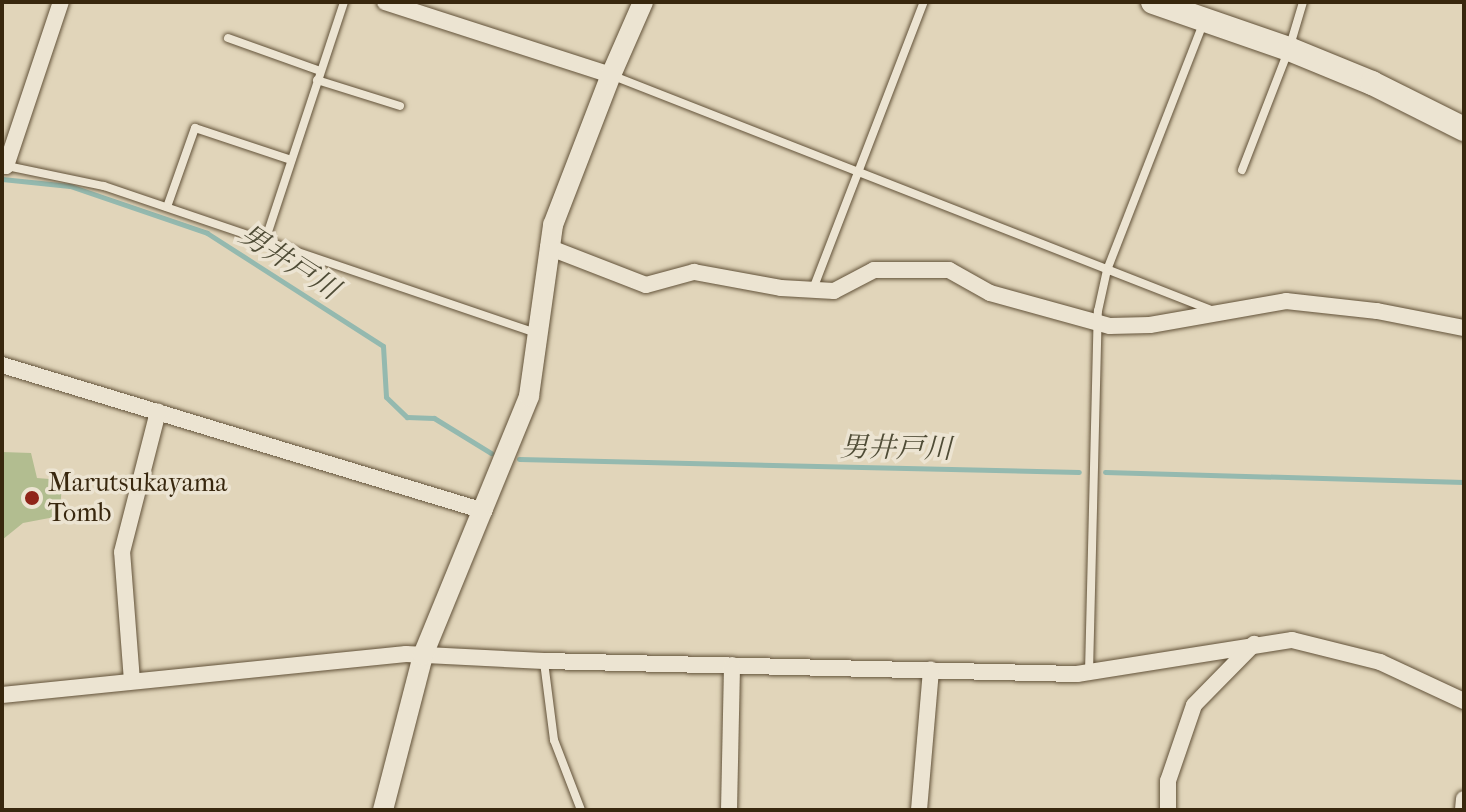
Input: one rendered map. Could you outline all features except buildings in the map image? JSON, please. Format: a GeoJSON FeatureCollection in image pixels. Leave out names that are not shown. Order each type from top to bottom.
{"type":"FeatureCollection","features":[{"type":"Feature","properties":{"kind":"main road"},"geometry":{"type":"LineString","coordinates":[[1153,2],[1199,12],[1372,83],[1464,129]]}},
{"type":"Feature","properties":{"kind":"street"},"geometry":{"type":"LineString","coordinates":[[4,165],[61,2]]}},
{"type":"Feature","properties":{"kind":"street"},"geometry":{"type":"LineString","coordinates":[[385,2],[611,75]]}},
{"type":"Feature","properties":{"kind":"street"},"geometry":{"type":"LineString","coordinates":[[383,810],[423,655],[526,405],[553,225],[643,2]]}},
{"type":"Feature","properties":{"kind":"street"},"geometry":{"type":"LineString","coordinates":[[548,247],[646,285],[694,272],[781,288],[834,291],[874,270],[949,270],[990,293],[1096,324],[1150,325],[1286,301],[1377,311],[1464,328]]}},
{"type":"Feature","properties":{"kind":"street"},"geometry":{"type":"LineString","coordinates":[[2,365],[484,511]]}},
{"type":"Feature","properties":{"kind":"street"},"geometry":{"type":"LineString","coordinates":[[132,681],[122,552],[158,412]]}},
{"type":"Feature","properties":{"kind":"street"},"geometry":{"type":"LineString","coordinates":[[2,695],[423,655],[544,661],[1089,672],[1292,640],[1380,662],[1464,701]]}},
{"type":"Feature","properties":{"kind":"street"},"geometry":{"type":"LineString","coordinates":[[1168,810],[1168,781],[1194,705],[1254,644]]}},
{"type":"Feature","properties":{"kind":"street"},"geometry":{"type":"LineString","coordinates":[[729,810],[732,665]]}},
{"type":"Feature","properties":{"kind":"street"},"geometry":{"type":"LineString","coordinates":[[919,810],[931,670]]}},
{"type":"Feature","properties":{"kind":"street"},"geometry":{"type":"LineString","coordinates":[[1463,810],[1464,799]]}},
{"type":"Feature","properties":{"kind":"lane"},"geometry":{"type":"LineString","coordinates":[[265,241],[344,2]]}},
{"type":"Feature","properties":{"kind":"lane"},"geometry":{"type":"LineString","coordinates":[[813,290],[924,2]]}},
{"type":"Feature","properties":{"kind":"lane"},"geometry":{"type":"LineString","coordinates":[[1242,170],[1289,49],[1303,2]]}},
{"type":"Feature","properties":{"kind":"lane"},"geometry":{"type":"LineString","coordinates":[[1089,672],[1096,324],[1107,270],[1199,12]]}},
{"type":"Feature","properties":{"kind":"lane"},"geometry":{"type":"LineString","coordinates":[[228,38],[400,106]]}},
{"type":"Feature","properties":{"kind":"lane"},"geometry":{"type":"LineString","coordinates":[[611,75],[1107,270],[1211,307],[1218,314]]}},
{"type":"Feature","properties":{"kind":"lane"},"geometry":{"type":"LineString","coordinates":[[167,207],[195,128],[291,160]]}},
{"type":"Feature","properties":{"kind":"lane"},"geometry":{"type":"LineString","coordinates":[[4,165],[64,175],[167,207],[537,333]]}},
{"type":"Feature","properties":{"kind":"lane"},"geometry":{"type":"LineString","coordinates":[[544,661],[554,740],[581,810]]}},
{"type":"Feature","properties":{"kind":"green space","name":"Marutsukayama Tomb"},"geometry":{"type":"Polygon","coordinates":[[[2,452],[31,453],[37,478],[62,480],[60,516],[23,523],[2,540],[2,452]]]}},
{"type":"Feature","properties":{"kind":"waterway","name":"男井戸川"},"geometry":{"type":"LineString","coordinates":[[2,179],[70,186],[207,233],[383,346],[386,397],[407,417],[434,418],[491,453]]}},
{"type":"Feature","properties":{"kind":"waterway","name":"男井戸川"},"geometry":{"type":"LineString","coordinates":[[519,459],[1079,472]]}},
{"type":"Feature","properties":{"kind":"waterway","name":"男井戸川"},"geometry":{"type":"LineString","coordinates":[[1105,472],[1464,482]]}},
{"type":"Feature","properties":{"kind":"place","name":"Marutsukayama Tomb"},"geometry":{"type":"Point","coordinates":[32,498]}}]}
